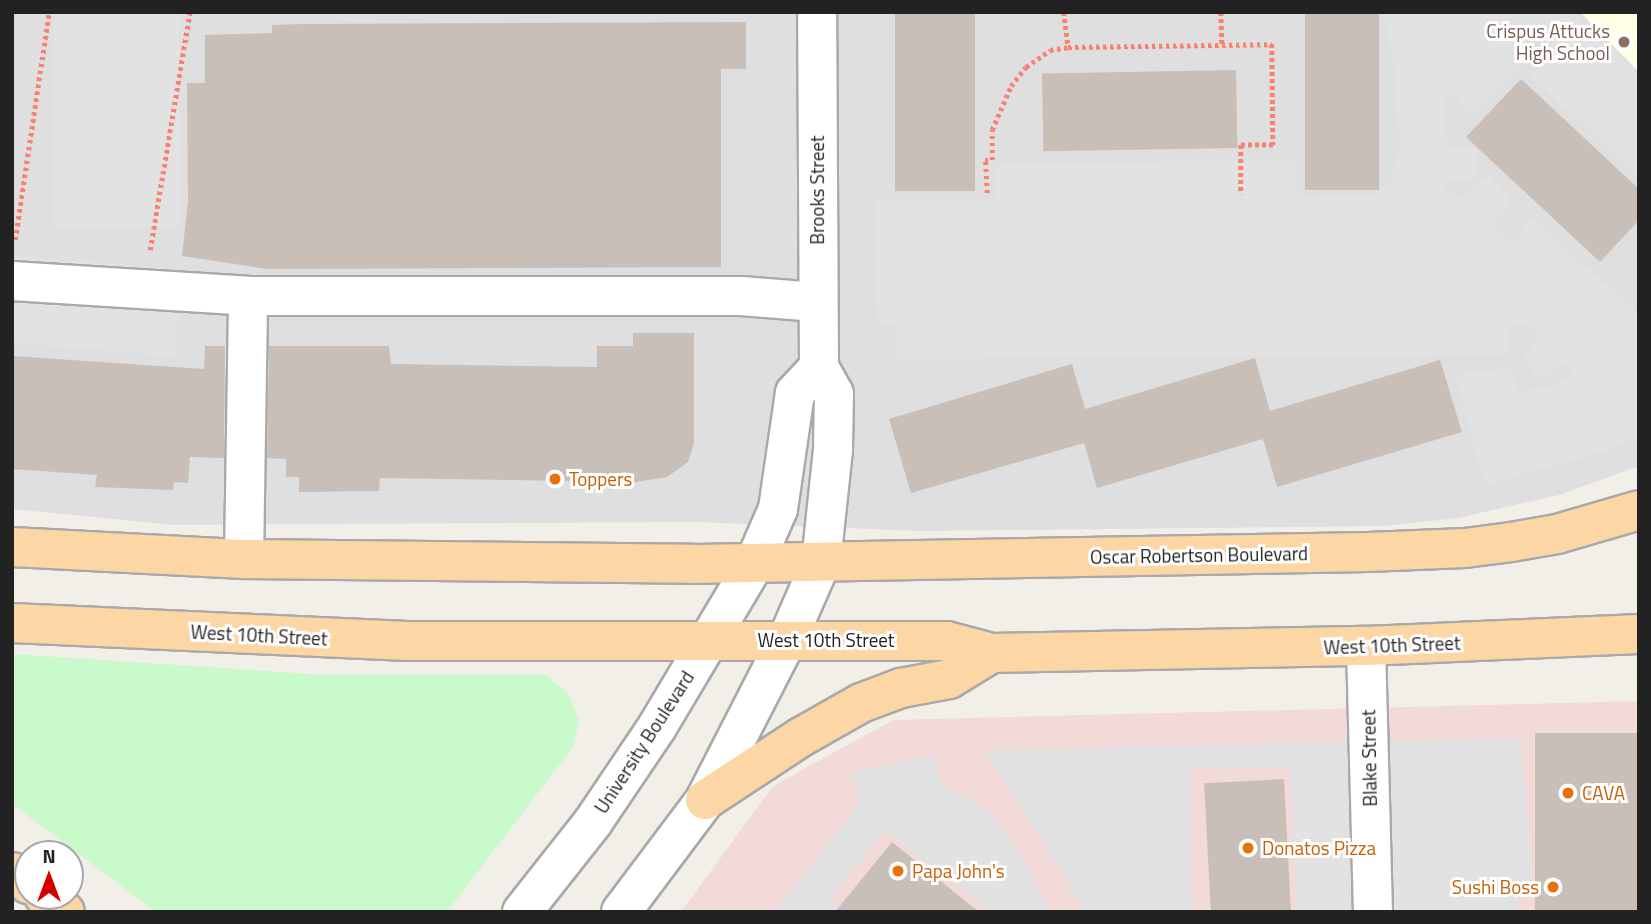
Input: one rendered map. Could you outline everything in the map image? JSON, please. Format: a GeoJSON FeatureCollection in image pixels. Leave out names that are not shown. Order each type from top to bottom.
{"type":"FeatureCollection","features":[{"type":"Feature","properties":{"kind":"main road","name":"Oscar Robertson Boulevard"},"geometry":{"type":"LineString","coordinates":[[754,564],[1465,548],[1557,534],[1639,510]]}},
{"type":"Feature","properties":{"kind":"main road"},"geometry":{"type":"LineString","coordinates":[[12,547],[244,559],[754,564]]}},
{"type":"Feature","properties":{"kind":"main road","name":"West 10th Street"},"geometry":{"type":"LineString","coordinates":[[12,623],[408,641],[947,641],[992,653],[1366,646],[1639,634]]}},
{"type":"Feature","properties":{"kind":"main road"},"geometry":{"type":"LineString","coordinates":[[705,800],[801,737],[861,703],[901,688],[949,679],[992,653]]}},
{"type":"Feature","properties":{"kind":"street","name":"Brooks Street"},"geometry":{"type":"LineString","coordinates":[[817,12],[818,367],[834,394],[829,508],[821,562]]}},
{"type":"Feature","properties":{"kind":"street"},"geometry":{"type":"LineString","coordinates":[[12,281],[248,296],[347,282],[741,296],[817,302]]}},
{"type":"Feature","properties":{"kind":"street"},"geometry":{"type":"LineString","coordinates":[[244,559],[248,296]]}},
{"type":"Feature","properties":{"kind":"street"},"geometry":{"type":"LineString","coordinates":[[754,564],[778,509],[795,393],[818,367]]}},
{"type":"Feature","properties":{"kind":"street"},"geometry":{"type":"LineString","coordinates":[[621,912],[705,800],[787,640],[821,562]]}},
{"type":"Feature","properties":{"kind":"street","name":"University Boulevard"},"geometry":{"type":"LineString","coordinates":[[522,912],[593,822],[685,682],[706,640],[754,564]]}},
{"type":"Feature","properties":{"kind":"street","name":"Blake Street"},"geometry":{"type":"LineString","coordinates":[[1366,646],[1373,912]]}},
{"type":"Feature","properties":{"kind":"path"},"geometry":{"type":"LineString","coordinates":[[14,242],[49,12]]}},
{"type":"Feature","properties":{"kind":"path"},"geometry":{"type":"LineString","coordinates":[[144,290],[190,12]]}},
{"type":"Feature","properties":{"kind":"path"},"geometry":{"type":"LineString","coordinates":[[1064,12],[1068,47]]}},
{"type":"Feature","properties":{"kind":"path"},"geometry":{"type":"LineString","coordinates":[[1221,12],[1222,45]]}},
{"type":"Feature","properties":{"kind":"path"},"geometry":{"type":"LineString","coordinates":[[987,193],[985,160],[992,160],[992,130],[1011,86],[1026,67],[1050,50],[1068,47],[1272,44],[1273,145],[1241,145],[1241,194]]}},
{"type":"Feature","properties":{"kind":"shaded area"},"geometry":{"type":"Polygon","coordinates":[[[12,12],[1639,12],[1639,466],[1559,495],[1458,518],[1385,526],[917,531],[699,522],[174,525],[12,509],[12,12]]]}},
{"type":"Feature","properties":{"kind":"shaded area"},"geometry":{"type":"Polygon","coordinates":[[[54,12],[179,12],[179,227],[54,227],[54,12]]]}},
{"type":"Feature","properties":{"kind":"shaded area"},"geometry":{"type":"Polygon","coordinates":[[[1384,12],[1573,12],[1639,76],[1639,177],[1529,75],[1549,53],[1520,19],[1515,28],[1534,54],[1472,114],[1451,92],[1444,98],[1447,147],[1478,149],[1477,179],[1444,182],[1444,189],[1462,199],[1488,176],[1512,201],[1492,224],[1512,242],[1533,219],[1639,315],[1639,336],[1630,348],[1639,345],[1639,436],[1612,449],[1484,485],[1456,375],[1512,367],[1517,393],[1555,385],[1575,374],[1564,362],[1541,380],[1523,361],[1538,336],[1529,323],[1510,323],[1507,354],[897,359],[897,326],[878,326],[874,201],[996,198],[996,164],[1297,160],[1297,198],[1370,196],[1390,183],[1400,149],[1393,57],[1384,12]]]}},
{"type":"Feature","properties":{"kind":"shaded area","name":"Crispus Attucks High School"},"geometry":{"type":"Polygon","coordinates":[[[1580,12],[1639,12],[1639,72],[1580,12]]]}},
{"type":"Feature","properties":{"kind":"shaded area"},"geometry":{"type":"Polygon","coordinates":[[[12,255],[182,270],[175,357],[12,342],[12,255]]]}},
{"type":"Feature","properties":{"kind":"shaded area"},"geometry":{"type":"Polygon","coordinates":[[[1639,701],[1639,912],[681,912],[773,786],[893,720],[1639,701]]]}},
{"type":"Feature","properties":{"kind":"shaded area"},"geometry":{"type":"Polygon","coordinates":[[[1520,738],[1534,885],[1512,912],[1297,912],[1290,768],[1191,768],[1191,912],[1087,912],[985,751],[1520,738]]]}},
{"type":"Feature","properties":{"kind":"shaded area"},"geometry":{"type":"Polygon","coordinates":[[[931,755],[943,785],[986,809],[1019,852],[1051,912],[992,912],[886,831],[829,899],[845,912],[775,912],[860,804],[852,773],[931,755]]]}},
{"type":"Feature","properties":{"kind":"green space"},"geometry":{"type":"Polygon","coordinates":[[[12,654],[326,675],[546,675],[569,694],[579,721],[573,747],[447,912],[156,912],[84,858],[84,840],[60,840],[12,804],[12,654]]]}},
{"type":"Feature","properties":{"kind":"building"},"geometry":{"type":"Polygon","coordinates":[[[895,12],[975,12],[975,191],[895,191],[895,12]]]}},
{"type":"Feature","properties":{"kind":"building"},"geometry":{"type":"Polygon","coordinates":[[[1305,12],[1379,12],[1379,190],[1305,190],[1305,12]]]}},
{"type":"Feature","properties":{"kind":"building"},"geometry":{"type":"Polygon","coordinates":[[[746,22],[746,69],[721,69],[721,267],[268,269],[182,256],[188,201],[187,83],[205,83],[205,35],[272,33],[272,25],[302,24],[746,22]]]}},
{"type":"Feature","properties":{"kind":"building"},"geometry":{"type":"Polygon","coordinates":[[[1236,70],[1237,148],[1043,151],[1042,73],[1236,70]]]}},
{"type":"Feature","properties":{"kind":"building"},"geometry":{"type":"Polygon","coordinates":[[[1521,79],[1639,189],[1639,220],[1600,262],[1466,137],[1521,79]]]}},
{"type":"Feature","properties":{"kind":"building"},"geometry":{"type":"Polygon","coordinates":[[[633,333],[694,333],[694,443],[688,462],[667,477],[636,482],[380,478],[379,491],[299,492],[299,477],[286,477],[286,459],[267,458],[269,346],[389,346],[391,364],[597,367],[597,346],[633,346],[633,333]]]}},
{"type":"Feature","properties":{"kind":"building"},"geometry":{"type":"Polygon","coordinates":[[[205,346],[225,346],[224,458],[190,457],[188,483],[174,482],[173,490],[95,487],[97,475],[12,469],[12,356],[204,369],[205,346]]]}},
{"type":"Feature","properties":{"kind":"building"},"geometry":{"type":"Polygon","coordinates":[[[1255,358],[1270,411],[1440,360],[1462,432],[1277,487],[1263,439],[1097,488],[1084,443],[911,493],[889,419],[1072,364],[1085,409],[1255,358]]]}},
{"type":"Feature","properties":{"kind":"building"},"geometry":{"type":"Polygon","coordinates":[[[1535,733],[1639,733],[1639,912],[1535,912],[1535,733]]]}},
{"type":"Feature","properties":{"kind":"building","name":"Donatos Pizza"},"geometry":{"type":"Polygon","coordinates":[[[1284,779],[1291,912],[1211,912],[1204,783],[1284,779]]]}},
{"type":"Feature","properties":{"kind":"building","name":"Papa John's"},"geometry":{"type":"Polygon","coordinates":[[[892,842],[979,912],[835,912],[892,842]]]}},
{"type":"Feature","properties":{"kind":"place","name":"Crispus Attucks High School"},"geometry":{"type":"Point","coordinates":[1624,42]}},
{"type":"Feature","properties":{"kind":"place","name":"Toppers"},"geometry":{"type":"Point","coordinates":[555,479]}},
{"type":"Feature","properties":{"kind":"place","name":"CAVA"},"geometry":{"type":"Point","coordinates":[1568,793]}},
{"type":"Feature","properties":{"kind":"place","name":"Donatos Pizza"},"geometry":{"type":"Point","coordinates":[1248,848]}},
{"type":"Feature","properties":{"kind":"place","name":"Papa John's"},"geometry":{"type":"Point","coordinates":[898,871]}},
{"type":"Feature","properties":{"kind":"place","name":"Sushi Boss"},"geometry":{"type":"Point","coordinates":[1553,887]}}]}
